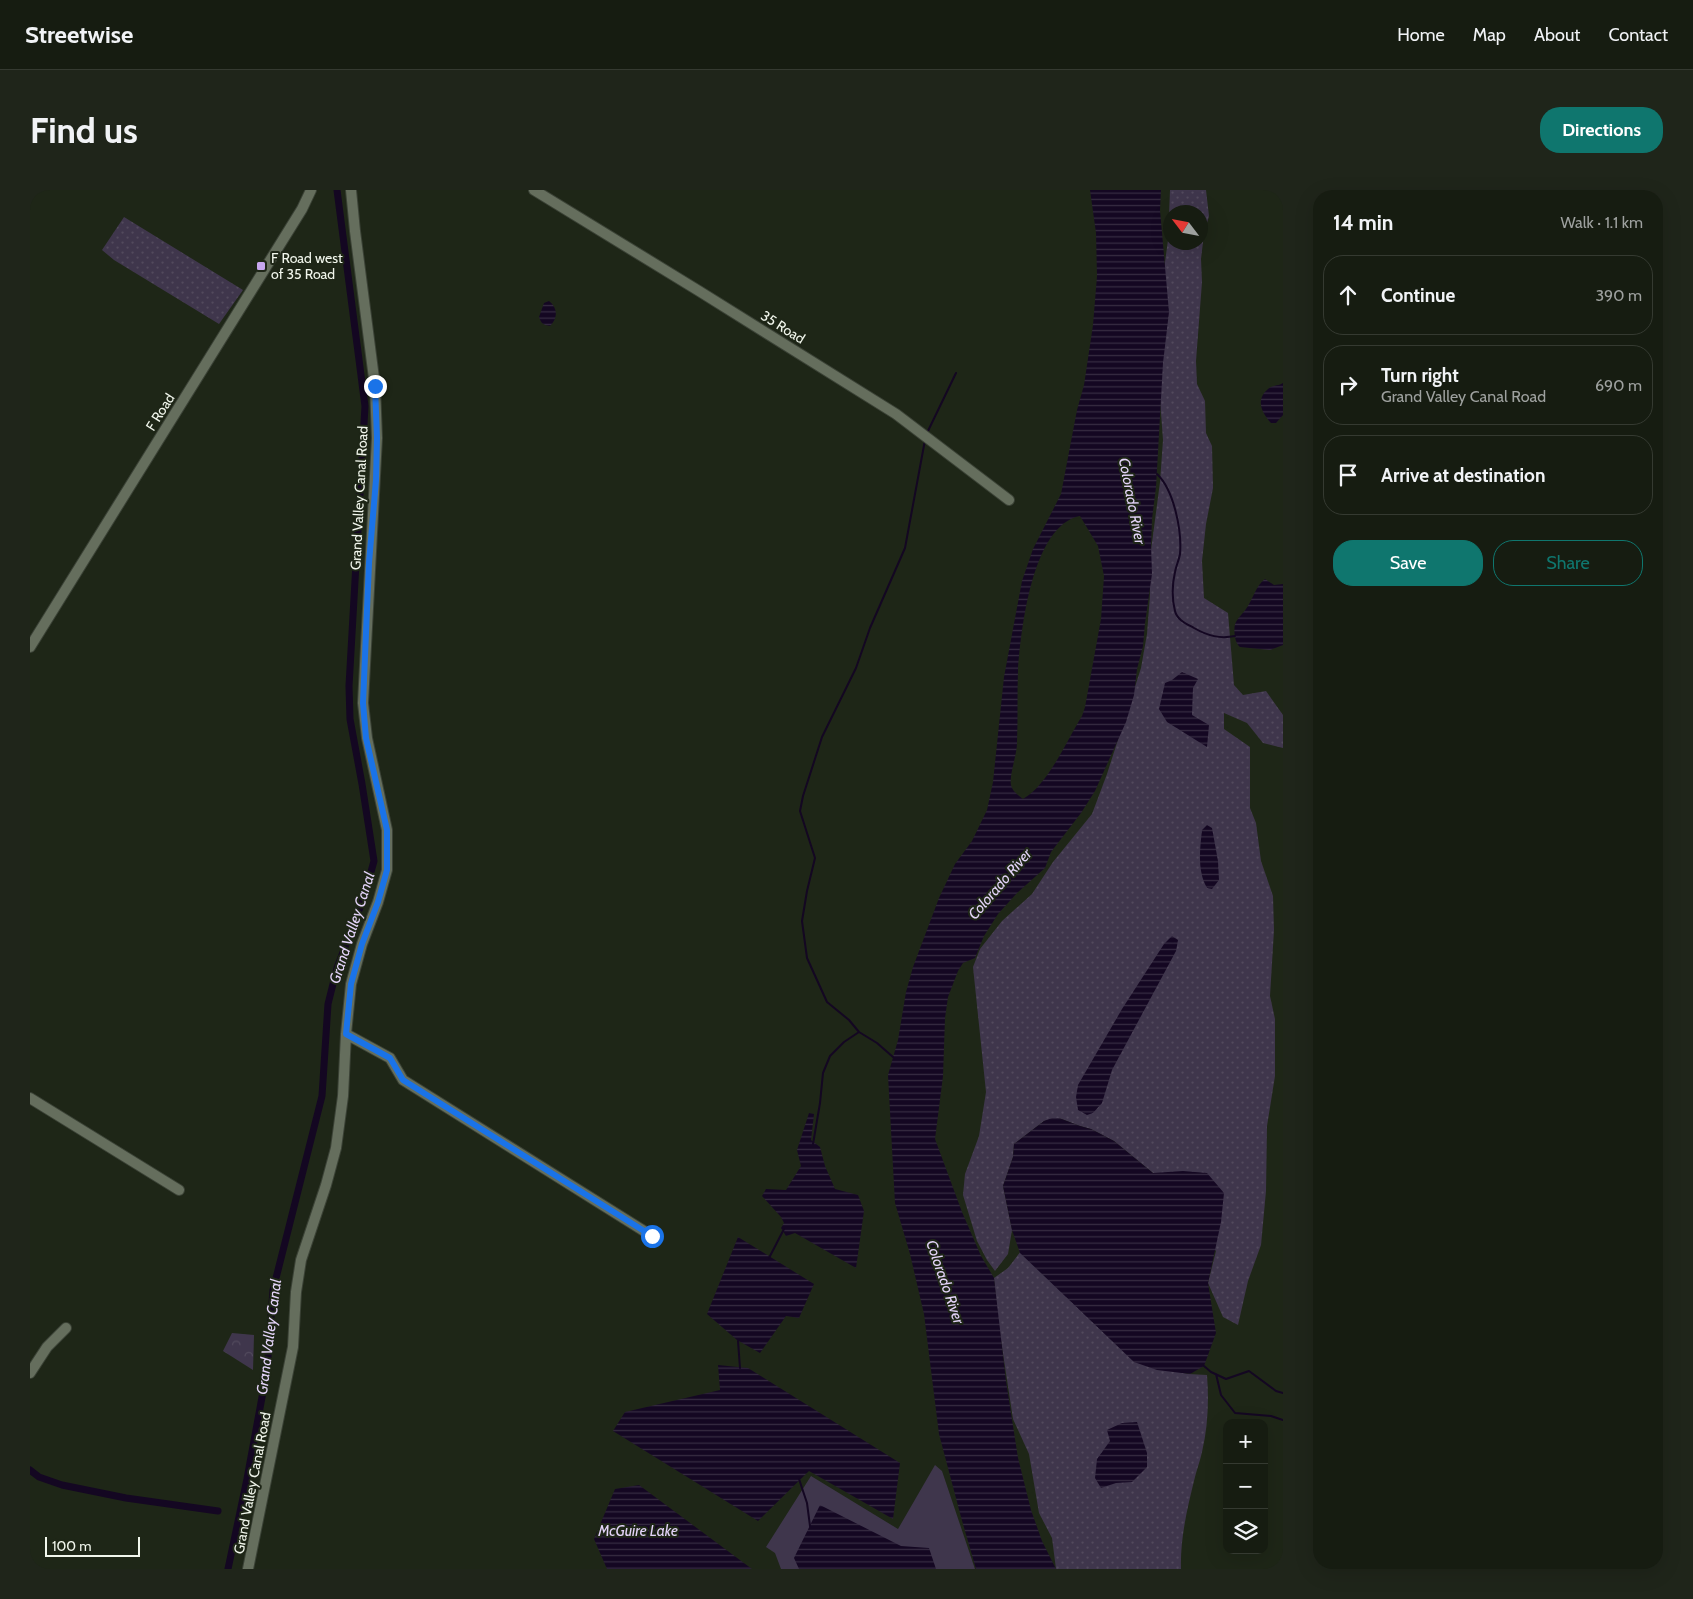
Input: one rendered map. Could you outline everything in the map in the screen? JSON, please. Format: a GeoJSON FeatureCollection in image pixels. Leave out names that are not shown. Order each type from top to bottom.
{"type":"FeatureCollection","features":[{"type":"Feature","properties":{"kind":"street","name":"F Road"},"geometry":{"type":"LineString","coordinates":[[30,647],[297,218],[311,190]]}},
{"type":"Feature","properties":{"kind":"street","name":"Grand Valley Canal Road"},"geometry":{"type":"LineString","coordinates":[[248,1569],[292,1347],[296,1292],[302,1260],[336,1148],[343,1096],[351,984],[362,944],[378,902],[387,870],[387,830],[366,738],[363,703],[377,438],[375,386],[354,231],[352,190]]}},
{"type":"Feature","properties":{"kind":"street","name":"35 Road"},"geometry":{"type":"LineString","coordinates":[[534,190],[699,290],[896,414],[1009,500]]}},
{"type":"Feature","properties":{"kind":"street"},"geometry":{"type":"LineString","coordinates":[[346,1034],[390,1058],[403,1080],[652,1236]]}},
{"type":"Feature","properties":{"kind":"street"},"geometry":{"type":"LineString","coordinates":[[30,1098],[179,1190]]}},
{"type":"Feature","properties":{"kind":"street"},"geometry":{"type":"LineString","coordinates":[[30,1374],[47,1347],[66,1328]]}},
{"type":"Feature","properties":{"kind":"green space"},"geometry":{"type":"Polygon","coordinates":[[[1170,190],[1206,190],[1208,205],[1169,205],[1170,190]]]}},
{"type":"Feature","properties":{"kind":"green space"},"geometry":{"type":"Polygon","coordinates":[[[124,217],[243,290],[219,324],[114,260],[102,250],[124,217]]]}},
{"type":"Feature","properties":{"kind":"green space"},"geometry":{"type":"Polygon","coordinates":[[[1167,250],[1202,250],[1202,282],[1196,361],[1197,384],[1205,401],[1206,433],[1212,446],[1213,488],[1206,524],[1202,561],[1204,598],[1228,613],[1234,685],[1243,695],[1266,691],[1283,715],[1283,748],[1263,743],[1247,723],[1224,713],[1224,729],[1250,747],[1250,808],[1256,823],[1261,861],[1273,896],[1274,930],[1270,996],[1275,1019],[1275,1076],[1267,1126],[1266,1191],[1261,1245],[1248,1281],[1238,1325],[1223,1317],[1208,1283],[1216,1251],[1153,1173],[1114,1141],[1091,1129],[1059,1118],[1044,1121],[1014,1144],[1013,1157],[1003,1186],[1012,1230],[1008,1254],[995,1271],[977,1241],[963,1195],[965,1174],[979,1136],[986,1092],[973,967],[980,949],[1002,921],[1032,894],[1053,862],[1092,814],[1141,668],[1147,634],[1150,558],[1160,482],[1163,440],[1159,386],[1161,292],[1167,250]]]}},
{"type":"Feature","properties":{"kind":"green space"},"geometry":{"type":"Polygon","coordinates":[[[1021,1251],[1140,1363],[1188,1374],[1207,1375],[1206,1433],[1184,1525],[1181,1569],[1056,1569],[1052,1538],[1039,1513],[1029,1454],[1013,1419],[998,1321],[994,1278],[1008,1268],[1021,1251]]]}},
{"type":"Feature","properties":{"kind":"green space"},"geometry":{"type":"Polygon","coordinates":[[[232,1333],[254,1335],[253,1370],[223,1351],[232,1333]]]}},
{"type":"Feature","properties":{"kind":"green space"},"geometry":{"type":"Polygon","coordinates":[[[935,1465],[942,1471],[975,1569],[781,1569],[775,1553],[766,1547],[811,1476],[898,1529],[935,1465]]]}},
{"type":"Feature","properties":{"kind":"water","name":"Colorado River"},"geometry":{"type":"Polygon","coordinates":[[[1090,190],[1161,190],[1160,210],[1169,312],[1163,363],[1156,487],[1152,519],[1152,574],[1143,646],[1137,669],[1134,695],[1126,722],[1095,791],[1081,813],[1051,852],[1045,868],[1017,893],[998,914],[984,936],[975,958],[963,963],[948,997],[945,1018],[943,1076],[935,1139],[962,1212],[981,1256],[994,1278],[1006,1381],[1018,1458],[1031,1510],[1042,1541],[1056,1569],[976,1569],[939,1434],[924,1314],[910,1254],[895,1203],[888,1075],[898,1040],[906,992],[913,967],[939,898],[955,864],[972,841],[987,810],[993,782],[1004,677],[1022,581],[1033,549],[1061,494],[1077,410],[1084,385],[1093,325],[1097,276],[1096,233],[1090,190]],[[1080,516],[1064,524],[1050,538],[1040,558],[1026,606],[1018,679],[1017,743],[1011,785],[1023,799],[1041,784],[1049,773],[1082,716],[1101,619],[1104,576],[1098,546],[1080,516]]]}},
{"type":"Feature","properties":{"kind":"water"},"geometry":{"type":"Polygon","coordinates":[[[549,301],[556,313],[550,326],[543,323],[539,317],[544,303],[549,301]]]}},
{"type":"Feature","properties":{"kind":"water"},"geometry":{"type":"Polygon","coordinates":[[[1283,383],[1283,415],[1276,423],[1271,423],[1261,406],[1262,398],[1264,393],[1270,388],[1283,383]]]}},
{"type":"Feature","properties":{"kind":"water"},"geometry":{"type":"Polygon","coordinates":[[[1265,579],[1274,585],[1283,584],[1283,645],[1270,650],[1240,647],[1234,631],[1237,620],[1248,606],[1259,585],[1265,579]]]}},
{"type":"Feature","properties":{"kind":"water"},"geometry":{"type":"Polygon","coordinates":[[[1182,672],[1198,679],[1193,688],[1192,715],[1209,725],[1207,747],[1167,722],[1159,709],[1165,683],[1182,672]]]}},
{"type":"Feature","properties":{"kind":"water"},"geometry":{"type":"Polygon","coordinates":[[[1207,825],[1212,828],[1218,861],[1219,880],[1212,889],[1207,888],[1200,867],[1202,830],[1207,825]]]}},
{"type":"Feature","properties":{"kind":"water"},"geometry":{"type":"Polygon","coordinates":[[[1172,936],[1178,940],[1176,951],[1112,1070],[1102,1103],[1093,1113],[1087,1115],[1078,1110],[1076,1097],[1078,1085],[1122,1009],[1164,944],[1172,936]]]}},
{"type":"Feature","properties":{"kind":"water"},"geometry":{"type":"Polygon","coordinates":[[[809,1113],[814,1114],[811,1140],[820,1147],[825,1166],[835,1189],[858,1195],[864,1211],[856,1268],[795,1233],[786,1236],[781,1228],[784,1223],[781,1217],[762,1196],[766,1189],[786,1190],[801,1166],[797,1150],[809,1113]]]}},
{"type":"Feature","properties":{"kind":"water"},"geometry":{"type":"Polygon","coordinates":[[[1059,1118],[1091,1129],[1114,1141],[1153,1173],[1183,1171],[1207,1173],[1224,1193],[1221,1222],[1208,1283],[1216,1333],[1204,1366],[1190,1374],[1157,1370],[1134,1362],[1020,1253],[1012,1230],[1003,1186],[1013,1157],[1014,1144],[1044,1121],[1059,1118]]]}},
{"type":"Feature","properties":{"kind":"water"},"geometry":{"type":"Polygon","coordinates":[[[738,1237],[814,1284],[799,1318],[786,1316],[760,1353],[737,1340],[707,1314],[738,1237]]]}},
{"type":"Feature","properties":{"kind":"water"},"geometry":{"type":"Polygon","coordinates":[[[718,1365],[748,1368],[900,1463],[893,1519],[809,1471],[758,1521],[613,1431],[625,1412],[720,1390],[718,1365]]]}},
{"type":"Feature","properties":{"kind":"water"},"geometry":{"type":"Polygon","coordinates":[[[1137,1422],[1147,1453],[1147,1467],[1132,1482],[1116,1483],[1101,1488],[1095,1478],[1097,1459],[1110,1441],[1107,1430],[1122,1423],[1137,1422]]]}},
{"type":"Feature","properties":{"kind":"water","name":"McGuire Lake"},"geometry":{"type":"Polygon","coordinates":[[[639,1485],[752,1569],[607,1569],[594,1539],[615,1489],[639,1485]]]}},
{"type":"Feature","properties":{"kind":"water"},"geometry":{"type":"Polygon","coordinates":[[[820,1505],[901,1546],[929,1548],[936,1569],[799,1569],[794,1558],[820,1505]]]}},
{"type":"Feature","properties":{"kind":"waterway","name":"Grand Valley Canal"},"geometry":{"type":"LineString","coordinates":[[228,1569],[267,1370],[273,1290],[322,1096],[328,1004],[337,968],[364,897],[374,861],[350,719],[349,686],[365,406],[337,190]]}},
{"type":"Feature","properties":{"kind":"waterway"},"geometry":{"type":"LineString","coordinates":[[927,433],[956,373]]}},
{"type":"Feature","properties":{"kind":"waterway"},"geometry":{"type":"LineString","coordinates":[[893,1057],[877,1043],[859,1032],[849,1020],[827,1002],[807,958],[802,921],[815,858],[800,811],[822,737],[856,668],[870,628],[905,548],[925,440]]}},
{"type":"Feature","properties":{"kind":"waterway"},"geometry":{"type":"LineString","coordinates":[[1157,474],[1163,481],[1172,500],[1180,534],[1180,554],[1175,570],[1173,587],[1173,602],[1176,614],[1183,621],[1204,633],[1219,637],[1235,636]]}},
{"type":"Feature","properties":{"kind":"waterway"},"geometry":{"type":"LineString","coordinates":[[813,1144],[823,1073],[830,1056],[844,1042],[859,1032]]}},
{"type":"Feature","properties":{"kind":"waterway"},"geometry":{"type":"LineString","coordinates":[[769,1258],[784,1229]]}},
{"type":"Feature","properties":{"kind":"waterway"},"geometry":{"type":"LineString","coordinates":[[738,1341],[740,1368]]}},
{"type":"Feature","properties":{"kind":"waterway"},"geometry":{"type":"LineString","coordinates":[[1204,1366],[1211,1372],[1226,1379],[1249,1371],[1276,1391],[1283,1393]]}},
{"type":"Feature","properties":{"kind":"waterway"},"geometry":{"type":"LineString","coordinates":[[1216,1374],[1221,1395],[1235,1413],[1271,1416],[1283,1420]]}},
{"type":"Feature","properties":{"kind":"waterway"},"geometry":{"type":"LineString","coordinates":[[30,1470],[39,1477],[62,1485],[126,1498],[218,1511]]}},
{"type":"Feature","properties":{"kind":"waterway"},"geometry":{"type":"LineString","coordinates":[[799,1479],[807,1503],[810,1526]]}},
{"type":"Feature","properties":{"kind":"place","name":"F Road west of 35 Road"},"geometry":{"type":"Point","coordinates":[261,266]}},
{"type":"Feature","properties":{"kind":"route"},"geometry":{"type":"LineString","coordinates":[[375,386],[376,480],[369,563],[363,703],[366,738],[383,807],[388,848],[387,870],[378,902],[362,944],[351,984],[346,1034],[390,1058],[403,1080],[652,1236]]}}]}
